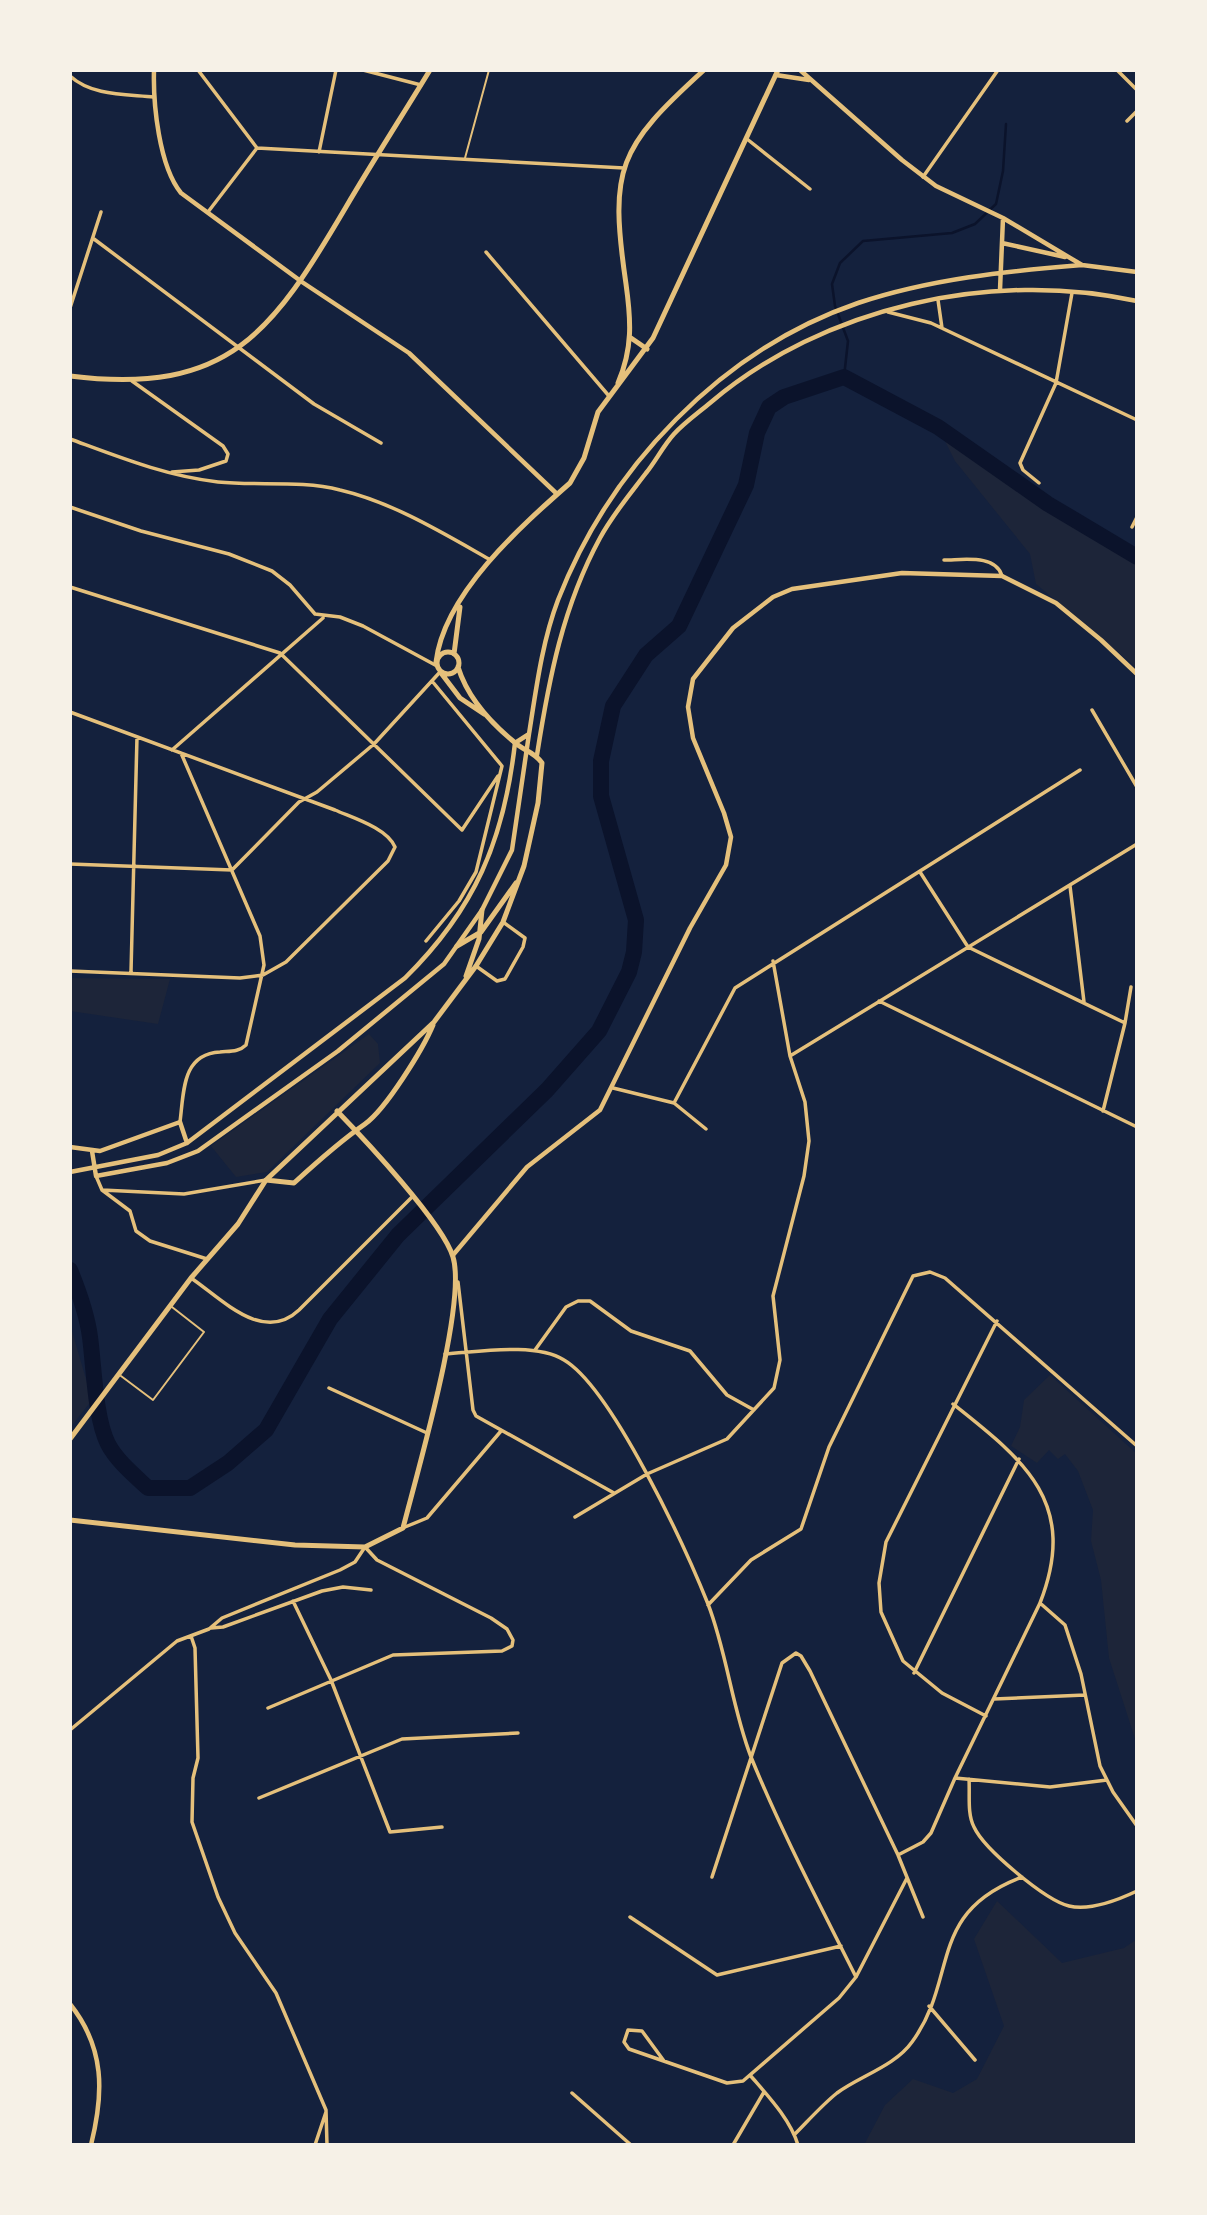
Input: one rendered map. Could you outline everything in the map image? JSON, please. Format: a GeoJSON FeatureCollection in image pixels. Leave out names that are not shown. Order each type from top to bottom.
{"type":"FeatureCollection","features":[{"type":"Feature","properties":{"kind":"main road"},"geometry":{"type":"LineString","coordinates":[[70,376],[129,378],[171,374],[203,366],[242,347],[260,333],[302,282],[430,70]]}},
{"type":"Feature","properties":{"kind":"main road"},"geometry":{"type":"LineString","coordinates":[[616,389],[625,366],[631,338],[618,230],[624,168],[648,123],[704,70]]}},
{"type":"Feature","properties":{"kind":"main road"},"geometry":{"type":"LineString","coordinates":[[487,715],[460,698],[438,666],[444,626],[489,559],[558,494],[578,470],[595,418],[647,349],[777,73]]}},
{"type":"Feature","properties":{"kind":"main road"},"geometry":{"type":"LineString","coordinates":[[631,338],[647,349]]}},
{"type":"Feature","properties":{"kind":"main road"},"geometry":{"type":"LineString","coordinates":[[266,1180],[294,1182],[354,1129],[367,1122],[421,1053],[435,1022],[476,966],[503,922],[521,876],[533,835],[542,764],[537,755],[514,743],[487,715],[467,687],[454,653],[462,601]]}},
{"type":"Feature","properties":{"kind":"main road"},"geometry":{"type":"LineString","coordinates":[[438,666],[443,653],[454,653]]}},
{"type":"Feature","properties":{"kind":"main road"},"geometry":{"type":"LineString","coordinates":[[438,666],[450,674],[458,667]]}},
{"type":"Feature","properties":{"kind":"main road"},"geometry":{"type":"LineString","coordinates":[[457,946],[481,932],[521,876]]}},
{"type":"Feature","properties":{"kind":"main road"},"geometry":{"type":"LineString","coordinates":[[465,979],[481,932],[482,910]]}},
{"type":"Feature","properties":{"kind":"main road"},"geometry":{"type":"LineString","coordinates":[[70,1439],[172,1307],[191,1278],[238,1224],[266,1180],[435,1022]]}},
{"type":"Feature","properties":{"kind":"main road"},"geometry":{"type":"LineString","coordinates":[[70,1520],[295,1545],[365,1546],[403,1528],[427,1433],[458,1282],[453,1255],[437,1227],[337,1111]]}},
{"type":"Feature","properties":{"kind":"street"},"geometry":{"type":"LineString","coordinates":[[154,70],[154,97],[172,179],[181,193],[302,282],[408,353],[558,494]]}},
{"type":"Feature","properties":{"kind":"street"},"geometry":{"type":"LineString","coordinates":[[198,70],[257,148],[624,168]]}},
{"type":"Feature","properties":{"kind":"street"},"geometry":{"type":"LineString","coordinates":[[319,152],[336,70]]}},
{"type":"Feature","properties":{"kind":"street"},"geometry":{"type":"LineString","coordinates":[[363,70],[421,85]]}},
{"type":"Feature","properties":{"kind":"street"},"geometry":{"type":"LineString","coordinates":[[800,70],[923,177],[1001,217],[1082,265]]}},
{"type":"Feature","properties":{"kind":"street"},"geometry":{"type":"LineString","coordinates":[[923,177],[998,70]]}},
{"type":"Feature","properties":{"kind":"street"},"geometry":{"type":"LineString","coordinates":[[1117,70],[1137,90]]}},
{"type":"Feature","properties":{"kind":"street"},"geometry":{"type":"LineString","coordinates":[[777,73],[808,79]]}},
{"type":"Feature","properties":{"kind":"street"},"geometry":{"type":"LineString","coordinates":[[70,76],[79,84],[95,90],[154,97]]}},
{"type":"Feature","properties":{"kind":"street"},"geometry":{"type":"LineString","coordinates":[[1127,121],[1137,111]]}},
{"type":"Feature","properties":{"kind":"street"},"geometry":{"type":"LineString","coordinates":[[747,139],[810,190]]}},
{"type":"Feature","properties":{"kind":"street"},"geometry":{"type":"LineString","coordinates":[[207,214],[257,148]]}},
{"type":"Feature","properties":{"kind":"street"},"geometry":{"type":"LineString","coordinates":[[70,307],[101,212]]}},
{"type":"Feature","properties":{"kind":"street"},"geometry":{"type":"LineString","coordinates":[[1000,290],[1001,217]]}},
{"type":"Feature","properties":{"kind":"street"},"geometry":{"type":"LineString","coordinates":[[94,239],[242,347],[314,404],[381,443]]}},
{"type":"Feature","properties":{"kind":"street"},"geometry":{"type":"LineString","coordinates":[[1002,243],[1070,258]]}},
{"type":"Feature","properties":{"kind":"street"},"geometry":{"type":"LineString","coordinates":[[486,252],[609,396]]}},
{"type":"Feature","properties":{"kind":"street"},"geometry":{"type":"LineString","coordinates":[[96,1176],[167,1163],[198,1151],[338,1051],[444,964],[482,910],[512,850],[529,734],[557,602],[589,534],[619,489],[674,421],[704,392],[735,368],[827,316],[856,304],[917,288],[1000,272],[1082,265],[1137,272]]}},
{"type":"Feature","properties":{"kind":"street"},"geometry":{"type":"LineString","coordinates":[[537,755],[554,656],[567,612],[600,538],[622,502],[675,433],[731,385],[835,328],[886,311],[938,300],[1000,290],[1072,290],[1137,301]]}},
{"type":"Feature","properties":{"kind":"street"},"geometry":{"type":"LineString","coordinates":[[1039,483],[1023,470],[1020,463],[1056,383],[1072,290]]}},
{"type":"Feature","properties":{"kind":"street"},"geometry":{"type":"LineString","coordinates":[[938,300],[942,328]]}},
{"type":"Feature","properties":{"kind":"street"},"geometry":{"type":"LineString","coordinates":[[886,311],[942,328],[1137,420]]}},
{"type":"Feature","properties":{"kind":"street"},"geometry":{"type":"LineString","coordinates":[[129,378],[223,446],[228,454],[226,461],[212,467],[166,472]]}},
{"type":"Feature","properties":{"kind":"street"},"geometry":{"type":"LineString","coordinates":[[70,439],[166,472],[216,482],[341,490],[446,535],[489,559]]}},
{"type":"Feature","properties":{"kind":"street"},"geometry":{"type":"LineString","coordinates":[[70,507],[141,531],[229,554],[272,571],[290,585],[313,612],[340,617],[363,626],[438,666],[432,681],[374,744],[305,798],[232,870],[70,864]]}},
{"type":"Feature","properties":{"kind":"street"},"geometry":{"type":"LineString","coordinates":[[1132,527],[1137,517]]}},
{"type":"Feature","properties":{"kind":"street"},"geometry":{"type":"LineString","coordinates":[[944,560],[996,564],[1002,576]]}},
{"type":"Feature","properties":{"kind":"street"},"geometry":{"type":"LineString","coordinates":[[453,1255],[527,1167],[592,1120],[613,1088],[690,928],[729,858],[731,837],[692,738],[688,707],[694,679],[713,650],[733,628],[760,606],[792,589],[902,573],[1002,576],[1056,603],[1101,639],[1137,674]]}},
{"type":"Feature","properties":{"kind":"street"},"geometry":{"type":"LineString","coordinates":[[70,587],[281,653],[461,831],[498,776]]}},
{"type":"Feature","properties":{"kind":"street"},"geometry":{"type":"LineString","coordinates":[[172,750],[325,616]]}},
{"type":"Feature","properties":{"kind":"street"},"geometry":{"type":"LineString","coordinates":[[426,941],[459,901],[476,872],[502,766],[499,759],[465,723],[432,681]]}},
{"type":"Feature","properties":{"kind":"street"},"geometry":{"type":"LineString","coordinates":[[1092,710],[1137,787]]}},
{"type":"Feature","properties":{"kind":"street"},"geometry":{"type":"LineString","coordinates":[[70,712],[305,798],[371,826],[394,842],[395,850],[388,861],[286,962],[263,975],[240,978],[70,971]]}},
{"type":"Feature","properties":{"kind":"street"},"geometry":{"type":"LineString","coordinates":[[70,1172],[158,1155],[187,1143],[405,978],[436,947],[481,878],[505,809],[514,743],[529,734]]}},
{"type":"Feature","properties":{"kind":"street"},"geometry":{"type":"LineString","coordinates":[[131,972],[136,866],[137,737]]}},
{"type":"Feature","properties":{"kind":"street"},"geometry":{"type":"LineString","coordinates":[[181,753],[263,946],[263,975],[246,1045],[236,1051],[204,1054],[195,1060],[189,1074],[180,1122],[187,1143]]}},
{"type":"Feature","properties":{"kind":"street"},"geometry":{"type":"LineString","coordinates":[[674,1103],[729,995],[773,961],[920,872],[1080,769]]}},
{"type":"Feature","properties":{"kind":"street"},"geometry":{"type":"LineString","coordinates":[[790,1056],[1137,844]]}},
{"type":"Feature","properties":{"kind":"street"},"geometry":{"type":"LineString","coordinates":[[920,872],[968,947],[1125,1023]]}},
{"type":"Feature","properties":{"kind":"street"},"geometry":{"type":"LineString","coordinates":[[1069,884],[1084,1002]]}},
{"type":"Feature","properties":{"kind":"street"},"geometry":{"type":"LineString","coordinates":[[476,966],[497,981],[505,979],[525,943],[522,935],[503,922]]}},
{"type":"Feature","properties":{"kind":"street"},"geometry":{"type":"LineString","coordinates":[[575,1517],[647,1474],[727,1438],[770,1394],[777,1376],[780,1342],[773,1296],[807,1157],[805,1102],[790,1056],[773,961]]}},
{"type":"Feature","properties":{"kind":"street"},"geometry":{"type":"LineString","coordinates":[[1103,1111],[1125,1023],[1130,987]]}},
{"type":"Feature","properties":{"kind":"street"},"geometry":{"type":"LineString","coordinates":[[879,1001],[1137,1127]]}},
{"type":"Feature","properties":{"kind":"street"},"geometry":{"type":"LineString","coordinates":[[613,1088],[674,1103],[705,1129]]}},
{"type":"Feature","properties":{"kind":"street"},"geometry":{"type":"LineString","coordinates":[[70,1147],[100,1151],[180,1122]]}},
{"type":"Feature","properties":{"kind":"street"},"geometry":{"type":"LineString","coordinates":[[92,1151],[96,1176],[102,1190],[130,1211],[136,1231],[150,1241],[207,1259]]}},
{"type":"Feature","properties":{"kind":"street"},"geometry":{"type":"LineString","coordinates":[[102,1190],[184,1194],[266,1180]]}},
{"type":"Feature","properties":{"kind":"street"},"geometry":{"type":"LineString","coordinates":[[191,1278],[243,1316],[280,1322],[294,1315],[414,1200]]}},
{"type":"Feature","properties":{"kind":"street"},"geometry":{"type":"LineString","coordinates":[[708,1605],[751,1560],[801,1529],[829,1447],[914,1276],[930,1272],[946,1278],[1137,1446]]}},
{"type":"Feature","properties":{"kind":"street"},"geometry":{"type":"LineString","coordinates":[[458,1282],[473,1410],[481,1420],[614,1493]]}},
{"type":"Feature","properties":{"kind":"street"},"geometry":{"type":"LineString","coordinates":[[535,1350],[566,1307],[578,1301],[590,1301],[631,1331],[690,1351],[727,1395],[754,1410]]}},
{"type":"Feature","properties":{"kind":"street"},"geometry":{"type":"LineString","coordinates":[[986,1716],[942,1693],[914,1673],[904,1661],[881,1612],[880,1568],[886,1542],[997,1321]]}},
{"type":"Feature","properties":{"kind":"street"},"geometry":{"type":"LineString","coordinates":[[444,1354],[535,1350],[562,1358],[580,1372],[647,1474],[708,1605],[751,1755],[856,1976]]}},
{"type":"Feature","properties":{"kind":"street"},"geometry":{"type":"LineString","coordinates":[[329,1388],[427,1433]]}},
{"type":"Feature","properties":{"kind":"street"},"geometry":{"type":"LineString","coordinates":[[898,1855],[928,1838],[1040,1603],[1052,1566],[1053,1524],[1044,1493],[1019,1459],[953,1404]]}},
{"type":"Feature","properties":{"kind":"street"},"geometry":{"type":"LineString","coordinates":[[403,1528],[427,1518],[501,1431]]}},
{"type":"Feature","properties":{"kind":"street"},"geometry":{"type":"LineString","coordinates":[[914,1673],[1019,1459]]}},
{"type":"Feature","properties":{"kind":"street"},"geometry":{"type":"LineString","coordinates":[[209,1629],[222,1618],[340,1570],[355,1562],[365,1546],[377,1560],[491,1618],[507,1629],[513,1640],[512,1646],[502,1651],[393,1655],[268,1708]]}},
{"type":"Feature","properties":{"kind":"street"},"geometry":{"type":"LineString","coordinates":[[70,1730],[177,1642],[338,1587],[371,1590]]}},
{"type":"Feature","properties":{"kind":"street"},"geometry":{"type":"LineString","coordinates":[[293,1601],[331,1681],[390,1832],[443,1826]]}},
{"type":"Feature","properties":{"kind":"street"},"geometry":{"type":"LineString","coordinates":[[1040,1603],[1065,1625],[1085,1695],[1093,1740],[1107,1780],[1137,1826]]}},
{"type":"Feature","properties":{"kind":"street"},"geometry":{"type":"LineString","coordinates":[[191,1636],[195,1648],[198,1758],[193,1778],[192,1822],[200,1850],[234,1933],[276,1993],[326,2110],[327,2145]]}},
{"type":"Feature","properties":{"kind":"street"},"geometry":{"type":"LineString","coordinates":[[712,1877],[782,1663],[790,1654],[796,1653],[804,1660],[898,1855],[923,1917]]}},
{"type":"Feature","properties":{"kind":"street"},"geometry":{"type":"LineString","coordinates":[[994,1699],[1085,1695]]}},
{"type":"Feature","properties":{"kind":"street"},"geometry":{"type":"LineString","coordinates":[[259,1798],[360,1754],[402,1739],[518,1733]]}},
{"type":"Feature","properties":{"kind":"street"},"geometry":{"type":"LineString","coordinates":[[955,1777],[1050,1787],[1107,1780]]}},
{"type":"Feature","properties":{"kind":"street"},"geometry":{"type":"LineString","coordinates":[[969,1779],[973,1827],[995,1853],[1022,1877],[1067,1906],[1103,1903],[1137,1891]]}},
{"type":"Feature","properties":{"kind":"street"},"geometry":{"type":"LineString","coordinates":[[795,2134],[834,2095],[911,2045],[963,1917],[988,1892],[1022,1877]]}},
{"type":"Feature","properties":{"kind":"street"},"geometry":{"type":"LineString","coordinates":[[664,2061],[642,2031],[628,2030],[625,2047],[664,2061],[727,2083],[738,2083],[750,2075],[839,1998],[856,1976],[907,1878]]}},
{"type":"Feature","properties":{"kind":"street"},"geometry":{"type":"LineString","coordinates":[[630,1917],[717,1976],[841,1946]]}},
{"type":"Feature","properties":{"kind":"street"},"geometry":{"type":"LineString","coordinates":[[70,2004],[82,2018],[98,2055],[100,2107],[91,2145]]}},
{"type":"Feature","properties":{"kind":"street"},"geometry":{"type":"LineString","coordinates":[[929,2006],[975,2060]]}},
{"type":"Feature","properties":{"kind":"street"},"geometry":{"type":"LineString","coordinates":[[750,2075],[795,2134],[798,2145]]}},
{"type":"Feature","properties":{"kind":"street"},"geometry":{"type":"LineString","coordinates":[[733,2145],[764,2091]]}},
{"type":"Feature","properties":{"kind":"street"},"geometry":{"type":"LineString","coordinates":[[572,2093],[631,2145]]}},
{"type":"Feature","properties":{"kind":"street"},"geometry":{"type":"LineString","coordinates":[[315,2145],[326,2110]]}},
{"type":"Feature","properties":{"kind":"lane"},"geometry":{"type":"LineString","coordinates":[[464,159],[489,70]]}},
{"type":"Feature","properties":{"kind":"lane"},"geometry":{"type":"LineString","coordinates":[[119,1377],[153,1400],[204,1332],[172,1307]]}},
{"type":"Feature","properties":{"kind":"shaded area"},"geometry":{"type":"Polygon","coordinates":[[[938,427],[1048,504],[1137,557],[1137,668],[1036,584],[1030,554],[955,461],[938,427]]]}},
{"type":"Feature","properties":{"kind":"shaded area"},"geometry":{"type":"Polygon","coordinates":[[[70,978],[170,979],[158,1024],[70,1011],[70,978]]]}},
{"type":"Feature","properties":{"kind":"shaded area"},"geometry":{"type":"Polygon","coordinates":[[[369,1034],[378,1044],[380,1063],[267,1172],[236,1177],[211,1146],[369,1034]]]}},
{"type":"Feature","properties":{"kind":"shaded area"},"geometry":{"type":"Polygon","coordinates":[[[70,1324],[92,1400],[70,1428],[70,1324]]]}},
{"type":"Feature","properties":{"kind":"shaded area"},"geometry":{"type":"Polygon","coordinates":[[[1050,1375],[1137,1454],[1137,1745],[1109,1658],[1101,1580],[1091,1541],[1093,1510],[1078,1471],[1065,1454],[1058,1459],[1049,1450],[1037,1463],[1011,1446],[1020,1427],[1024,1400],[1050,1375]]]}},
{"type":"Feature","properties":{"kind":"shaded area"},"geometry":{"type":"Polygon","coordinates":[[[997,1901],[1062,1963],[1124,1948],[1137,1939],[1137,2145],[864,2145],[885,2105],[913,2079],[953,2093],[977,2079],[1004,2026],[974,1939],[997,1901]]]}},
{"type":"Feature","properties":{"kind":"waterway"},"geometry":{"type":"LineString","coordinates":[[844,377],[848,341],[835,306],[832,284],[840,263],[863,241],[952,233],[975,224],[996,204],[1003,171],[1006,124]]}},
{"type":"Feature","properties":{"kind":"waterway"},"geometry":{"type":"LineString","coordinates":[[70,1270],[87,1320],[98,1407],[108,1444],[121,1462],[148,1488],[190,1488],[228,1463],[266,1430],[330,1319],[398,1235],[547,1090],[599,1031],[629,972],[634,952],[636,920],[601,796],[601,761],[613,706],[646,655],[679,626],[746,485],[757,433],[769,407],[784,397],[844,377],[938,427],[1048,504],[1137,557]]}}]}
